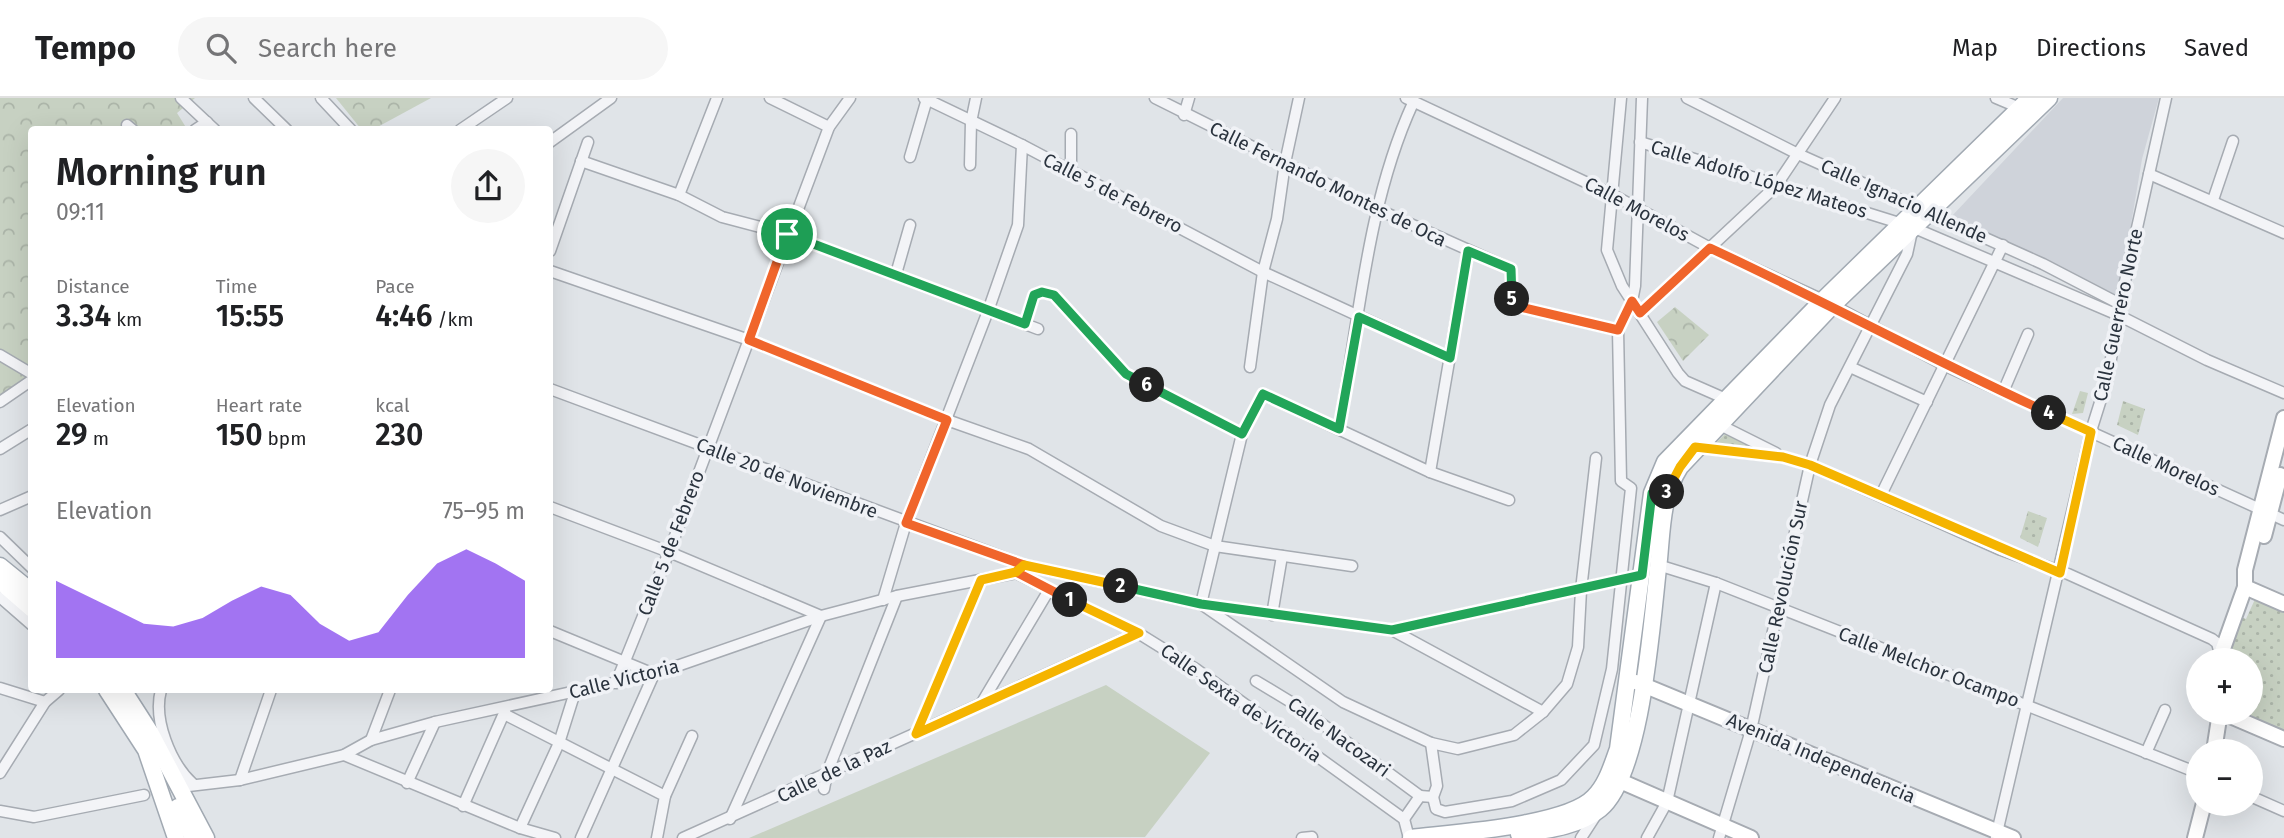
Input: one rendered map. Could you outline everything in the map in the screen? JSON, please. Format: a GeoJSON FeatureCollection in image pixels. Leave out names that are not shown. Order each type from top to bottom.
{"type":"FeatureCollection","features":[{"type":"Feature","properties":{"kind":"main road"},"geometry":{"type":"LineString","coordinates":[[1714,421],[1726,399],[1906,225],[1926,209],[2027,107],[2049,98]]}},
{"type":"Feature","properties":{"kind":"main road"},"geometry":{"type":"LineString","coordinates":[[1636,682],[1642,575],[1659,495],[1671,481],[1690,443],[1827,303]]}},
{"type":"Feature","properties":{"kind":"main road"},"geometry":{"type":"LineString","coordinates":[[1493,838],[1548,830],[1577,821],[1599,810],[1615,779],[1658,565],[1659,495]]}},
{"type":"Feature","properties":{"kind":"main road"},"geometry":{"type":"LineString","coordinates":[[0,565],[28,589]]}},
{"type":"Feature","properties":{"kind":"main road"},"geometry":{"type":"LineString","coordinates":[[0,581],[28,606]]}},
{"type":"Feature","properties":{"kind":"main road"},"geometry":{"type":"LineString","coordinates":[[109,693],[146,750],[193,838]]}},
{"type":"Feature","properties":{"kind":"main road"},"geometry":{"type":"LineString","coordinates":[[125,693],[187,785],[206,838]]}},
{"type":"Feature","properties":{"kind":"main road"},"geometry":{"type":"LineString","coordinates":[[146,750],[176,838]]}},
{"type":"Feature","properties":{"kind":"main road"},"geometry":{"type":"LineString","coordinates":[[1410,838],[1471,834],[1532,822],[1576,809],[1594,798],[1615,779]]}},
{"type":"Feature","properties":{"kind":"street"},"geometry":{"type":"LineString","coordinates":[[181,98],[211,126]]}},
{"type":"Feature","properties":{"kind":"street"},"geometry":{"type":"LineString","coordinates":[[254,98],[283,126]]}},
{"type":"Feature","properties":{"kind":"street"},"geometry":{"type":"LineString","coordinates":[[321,98],[347,126]]}},
{"type":"Feature","properties":{"kind":"street"},"geometry":{"type":"LineString","coordinates":[[466,126],[507,98]]}},
{"type":"Feature","properties":{"kind":"street"},"geometry":{"type":"LineString","coordinates":[[553,140],[611,98]]}},
{"type":"Feature","properties":{"kind":"street"},"geometry":{"type":"LineString","coordinates":[[679,195],[717,98]]}},
{"type":"Feature","properties":{"kind":"street"},"geometry":{"type":"LineString","coordinates":[[770,98],[829,127]]}},
{"type":"Feature","properties":{"kind":"street","name":"Calle 5 de Febrero"},"geometry":{"type":"LineString","coordinates":[[616,683],[669,552],[829,127],[850,98]]}},
{"type":"Feature","properties":{"kind":"street"},"geometry":{"type":"LineString","coordinates":[[970,165],[971,122],[976,98]]}},
{"type":"Feature","properties":{"kind":"street","name":"Calle Fernando Montes de Oca"},"geometry":{"type":"LineString","coordinates":[[1154,98],[1377,209],[1511,269],[1512,305],[1618,330]]}},
{"type":"Feature","properties":{"kind":"street"},"geometry":{"type":"LineString","coordinates":[[1184,115],[1189,98]]}},
{"type":"Feature","properties":{"kind":"street"},"geometry":{"type":"LineString","coordinates":[[1251,367],[1263,272],[1277,219],[1285,163],[1299,98]]}},
{"type":"Feature","properties":{"kind":"street"},"geometry":{"type":"LineString","coordinates":[[1621,98],[1607,250],[1622,286],[1685,381],[1726,399]]}},
{"type":"Feature","properties":{"kind":"street"},"geometry":{"type":"LineString","coordinates":[[1642,98],[1632,301],[1618,330],[1621,481],[1631,488],[1659,495]]}},
{"type":"Feature","properties":{"kind":"street","name":"Calle Ignacio Allende"},"geometry":{"type":"LineString","coordinates":[[1688,98],[1798,153],[2043,264],[2207,360],[2284,393]]}},
{"type":"Feature","properties":{"kind":"street"},"geometry":{"type":"LineString","coordinates":[[1640,313],[1776,186],[1835,98]]}},
{"type":"Feature","properties":{"kind":"street"},"geometry":{"type":"LineString","coordinates":[[1996,98],[2027,107]]}},
{"type":"Feature","properties":{"kind":"street","name":"Calle Guerrero Norte"},"geometry":{"type":"LineString","coordinates":[[1997,835],[2091,432],[2108,377],[2119,310],[2166,98]]}},
{"type":"Feature","properties":{"kind":"street"},"geometry":{"type":"LineString","coordinates":[[910,157],[925,99]]}},
{"type":"Feature","properties":{"kind":"street","name":"Calle 5 de Febrero"},"geometry":{"type":"LineString","coordinates":[[925,99],[1022,145],[1263,272],[1450,358]]}},
{"type":"Feature","properties":{"kind":"street"},"geometry":{"type":"LineString","coordinates":[[1339,429],[1377,209],[1410,100]]}},
{"type":"Feature","properties":{"kind":"street","name":"Calle Morelos"},"geometry":{"type":"LineString","coordinates":[[1410,100],[1614,195],[1710,248],[1827,303],[1946,366],[2272,514]]}},
{"type":"Feature","properties":{"kind":"street"},"geometry":{"type":"LineString","coordinates":[[201,126],[207,122]]}},
{"type":"Feature","properties":{"kind":"street"},"geometry":{"type":"LineString","coordinates":[[1071,134],[1071,171]]}},
{"type":"Feature","properties":{"kind":"street"},"geometry":{"type":"LineString","coordinates":[[2213,200],[2233,141]]}},
{"type":"Feature","properties":{"kind":"street"},"geometry":{"type":"LineString","coordinates":[[553,242],[588,142]]}},
{"type":"Feature","properties":{"kind":"street","name":"Calle Adolfo López Mateos"},"geometry":{"type":"LineString","coordinates":[[1640,142],[1906,225],[1996,261],[2035,280],[2119,310]]}},
{"type":"Feature","properties":{"kind":"street"},"geometry":{"type":"LineString","coordinates":[[883,600],[906,523],[988,312],[1017,225],[1022,145]]}},
{"type":"Feature","properties":{"kind":"street"},"geometry":{"type":"LineString","coordinates":[[581,160],[679,195],[722,217],[787,234],[1038,329]]}},
{"type":"Feature","properties":{"kind":"street"},"geometry":{"type":"LineString","coordinates":[[2149,174],[2284,233]]}},
{"type":"Feature","properties":{"kind":"street"},"geometry":{"type":"LineString","coordinates":[[896,274],[910,225]]}},
{"type":"Feature","properties":{"kind":"street","name":"Calle Revolución Sur"},"geometry":{"type":"LineString","coordinates":[[1720,832],[1751,730],[1810,465],[1830,405],[1907,254],[1906,225]]}},
{"type":"Feature","properties":{"kind":"street"},"geometry":{"type":"LineString","coordinates":[[1881,495],[2003,245]]}},
{"type":"Feature","properties":{"kind":"street"},"geometry":{"type":"LineString","coordinates":[[1430,472],[1468,251]]}},
{"type":"Feature","properties":{"kind":"street"},"geometry":{"type":"LineString","coordinates":[[2035,280],[2043,264]]}},
{"type":"Feature","properties":{"kind":"street"},"geometry":{"type":"LineString","coordinates":[[553,272],[749,340],[947,420],[1029,449],[1161,526],[1215,546],[1352,566]]}},
{"type":"Feature","properties":{"kind":"street"},"geometry":{"type":"LineString","coordinates":[[1025,324],[1034,295],[1042,292],[1054,295],[1126,374],[1242,434]]}},
{"type":"Feature","properties":{"kind":"street"},"geometry":{"type":"LineString","coordinates":[[2003,392],[2028,334]]}},
{"type":"Feature","properties":{"kind":"street"},"geometry":{"type":"LineString","coordinates":[[0,355],[28,372]]}},
{"type":"Feature","properties":{"kind":"street"},"geometry":{"type":"LineString","coordinates":[[1850,367],[1927,402]]}},
{"type":"Feature","properties":{"kind":"street"},"geometry":{"type":"LineString","coordinates":[[0,402],[28,383]]}},
{"type":"Feature","properties":{"kind":"street","name":"Calle 20 de Noviembre"},"geometry":{"type":"LineString","coordinates":[[553,390],[708,447],[1020,569],[1201,604],[1392,630],[1642,575]]}},
{"type":"Feature","properties":{"kind":"street"},"geometry":{"type":"LineString","coordinates":[[1509,500],[1430,472],[1263,394],[1242,434],[1201,604],[1343,702],[1431,743],[1458,749],[1487,744],[1514,735],[1544,712],[1567,684],[1578,647],[1581,590],[1596,458]]}},
{"type":"Feature","properties":{"kind":"street"},"geometry":{"type":"LineString","coordinates":[[2272,514],[2284,418]]}},
{"type":"Feature","properties":{"kind":"street"},"geometry":{"type":"LineString","coordinates":[[1714,421],[1783,457]]}},
{"type":"Feature","properties":{"kind":"street"},"geometry":{"type":"LineString","coordinates":[[0,449],[28,432]]}},
{"type":"Feature","properties":{"kind":"street"},"geometry":{"type":"LineString","coordinates":[[1690,443],[1783,457],[1810,465],[2060,573],[2068,574],[2212,639],[2218,648]]}},
{"type":"Feature","properties":{"kind":"street"},"geometry":{"type":"LineString","coordinates":[[2223,648],[2272,514],[2284,459]]}},
{"type":"Feature","properties":{"kind":"street"},"geometry":{"type":"LineString","coordinates":[[1431,743],[1437,786],[1433,797],[1436,808],[1445,812],[1512,801],[1561,780],[1594,746],[1612,669],[1631,488]]}},
{"type":"Feature","properties":{"kind":"street"},"geometry":{"type":"LineString","coordinates":[[0,510],[28,498]]}},
{"type":"Feature","properties":{"kind":"street"},"geometry":{"type":"LineString","coordinates":[[553,509],[669,552],[821,616],[730,819]]}},
{"type":"Feature","properties":{"kind":"street"},"geometry":{"type":"LineString","coordinates":[[0,537],[28,563]]}},
{"type":"Feature","properties":{"kind":"street"},"geometry":{"type":"LineString","coordinates":[[1272,615],[1282,556]]}},
{"type":"Feature","properties":{"kind":"street","name":"Calle Melchor Ocampo"},"geometry":{"type":"LineString","coordinates":[[1658,565],[1716,583],[1779,611],[2028,704],[2186,768]]}},
{"type":"Feature","properties":{"kind":"street","name":"Calle Victoria"},"geometry":{"type":"LineString","coordinates":[[187,785],[240,780],[344,755],[371,740],[435,722],[505,711],[654,674],[821,616],[1020,569]]}},
{"type":"Feature","properties":{"kind":"street","name":"Calle Sexta de Victoria"},"geometry":{"type":"LineString","coordinates":[[1020,569],[1049,590],[1139,633],[1196,669],[1404,819]]}},
{"type":"Feature","properties":{"kind":"street"},"geometry":{"type":"LineString","coordinates":[[916,734],[981,580]]}},
{"type":"Feature","properties":{"kind":"street"},"geometry":{"type":"LineString","coordinates":[[1647,838],[1667,802],[1716,583]]}},
{"type":"Feature","properties":{"kind":"street"},"geometry":{"type":"LineString","coordinates":[[2245,583],[2284,604]]}},
{"type":"Feature","properties":{"kind":"street"},"geometry":{"type":"LineString","coordinates":[[981,704],[1049,590]]}},
{"type":"Feature","properties":{"kind":"street"},"geometry":{"type":"LineString","coordinates":[[824,789],[827,773],[897,596]]}},
{"type":"Feature","properties":{"kind":"street"},"geometry":{"type":"LineString","coordinates":[[0,597],[28,622]]}},
{"type":"Feature","properties":{"kind":"street"},"geometry":{"type":"LineString","coordinates":[[1392,630],[1544,712]]}},
{"type":"Feature","properties":{"kind":"street"},"geometry":{"type":"LineString","coordinates":[[553,632],[654,674],[582,838]]}},
{"type":"Feature","properties":{"kind":"street","name":"Calle de la Paz"},"geometry":{"type":"LineString","coordinates":[[683,838],[1139,633]]}},
{"type":"Feature","properties":{"kind":"street","name":"Calle Nacozari"},"geometry":{"type":"LineString","coordinates":[[1256,681],[1299,707],[1420,796]]}},
{"type":"Feature","properties":{"kind":"street","name":"Avenida Independencia"},"geometry":{"type":"LineString","coordinates":[[1636,682],[1997,835],[2013,838]]}},
{"type":"Feature","properties":{"kind":"street"},"geometry":{"type":"LineString","coordinates":[[0,688],[45,702]]}},
{"type":"Feature","properties":{"kind":"street"},"geometry":{"type":"LineString","coordinates":[[520,828],[559,743],[575,692]]}},
{"type":"Feature","properties":{"kind":"street"},"geometry":{"type":"LineString","coordinates":[[0,773],[45,702],[56,693]]}},
{"type":"Feature","properties":{"kind":"street"},"geometry":{"type":"LineString","coordinates":[[160,693],[157,710],[159,727],[184,773],[187,785]]}},
{"type":"Feature","properties":{"kind":"street"},"geometry":{"type":"LineString","coordinates":[[240,780],[270,693]]}},
{"type":"Feature","properties":{"kind":"street"},"geometry":{"type":"LineString","coordinates":[[371,740],[389,693]]}},
{"type":"Feature","properties":{"kind":"street"},"geometry":{"type":"LineString","coordinates":[[2146,752],[2165,710]]}},
{"type":"Feature","properties":{"kind":"street"},"geometry":{"type":"LineString","coordinates":[[463,806],[505,711],[559,743],[665,796]]}},
{"type":"Feature","properties":{"kind":"street"},"geometry":{"type":"LineString","coordinates":[[407,783],[435,722]]}},
{"type":"Feature","properties":{"kind":"street"},"geometry":{"type":"LineString","coordinates":[[2251,725],[2284,739]]}},
{"type":"Feature","properties":{"kind":"street"},"geometry":{"type":"LineString","coordinates":[[657,838],[665,796],[692,736]]}},
{"type":"Feature","properties":{"kind":"street"},"geometry":{"type":"LineString","coordinates":[[344,755],[463,806],[555,838]]}},
{"type":"Feature","properties":{"kind":"street"},"geometry":{"type":"LineString","coordinates":[[1615,779],[1667,802],[1720,832],[1751,838]]}},
{"type":"Feature","properties":{"kind":"street"},"geometry":{"type":"LineString","coordinates":[[0,811],[34,817],[144,795]]}},
{"type":"Feature","properties":{"kind":"street"},"geometry":{"type":"LineString","coordinates":[[1410,838],[1404,819],[1420,796],[1433,797]]}},
{"type":"Feature","properties":{"kind":"street"},"geometry":{"type":"LineString","coordinates":[[2263,801],[2284,810]]}},
{"type":"Feature","properties":{"kind":"street"},"geometry":{"type":"LineString","coordinates":[[1581,838],[1599,810]]}},
{"type":"Feature","properties":{"kind":"street"},"geometry":{"type":"LineString","coordinates":[[2195,838],[2201,816]]}},
{"type":"Feature","properties":{"kind":"shaded area"},"geometry":{"type":"Polygon","coordinates":[[[2063,98],[2159,98],[2142,159],[2119,296],[1951,217],[2063,98]]]}},
{"type":"Feature","properties":{"kind":"green space"},"geometry":{"type":"Polygon","coordinates":[[[0,98],[195,98],[177,113],[185,126],[28,126],[28,377],[0,397],[0,98]]]}},
{"type":"Feature","properties":{"kind":"green space"},"geometry":{"type":"Polygon","coordinates":[[[336,98],[431,98],[379,126],[359,126],[336,98]]]}},
{"type":"Feature","properties":{"kind":"green space"},"geometry":{"type":"Polygon","coordinates":[[[1675,307],[1709,335],[1683,361],[1657,322],[1675,307]]]}},
{"type":"Feature","properties":{"kind":"green space"},"geometry":{"type":"Polygon","coordinates":[[[2080,391],[2088,393],[2083,413],[2072,414],[2080,391]]]}},
{"type":"Feature","properties":{"kind":"green space"},"geometry":{"type":"Polygon","coordinates":[[[2123,401],[2145,409],[2138,435],[2117,425],[2123,401]]]}},
{"type":"Feature","properties":{"kind":"green space"},"geometry":{"type":"Polygon","coordinates":[[[1725,434],[1767,453],[1713,446],[1725,434]]]}},
{"type":"Feature","properties":{"kind":"green space"},"geometry":{"type":"Polygon","coordinates":[[[2028,511],[2047,518],[2038,547],[2020,538],[2028,511]]]}},
{"type":"Feature","properties":{"kind":"green space"},"geometry":{"type":"Polygon","coordinates":[[[2256,597],[2284,606],[2284,731],[2263,721],[2263,648],[2230,648],[2241,617],[2246,619],[2256,597]]]}},
{"type":"Feature","properties":{"kind":"green space"},"geometry":{"type":"Polygon","coordinates":[[[1106,685],[1210,753],[1145,837],[749,838],[1106,685]]]}},
{"type":"Feature","properties":{"kind":"route"},"geometry":{"type":"LineString","coordinates":[[787,234],[749,340],[947,420],[906,523],[1024,565],[1016,572],[1139,633],[916,734],[981,580],[1016,572],[1024,565],[1201,604],[1392,630],[1642,575],[1652,493],[1665,498],[1671,481],[1695,447],[1783,457],[1810,465],[2001,550],[2060,573],[2091,432],[1946,366],[1823,300],[1710,248],[1640,313],[1632,301],[1618,330],[1512,305],[1511,269],[1468,251],[1450,358],[1359,317],[1339,429],[1263,394],[1242,434],[1126,374],[1054,295],[1042,292],[1034,295],[1025,324],[787,234]]}}]}
